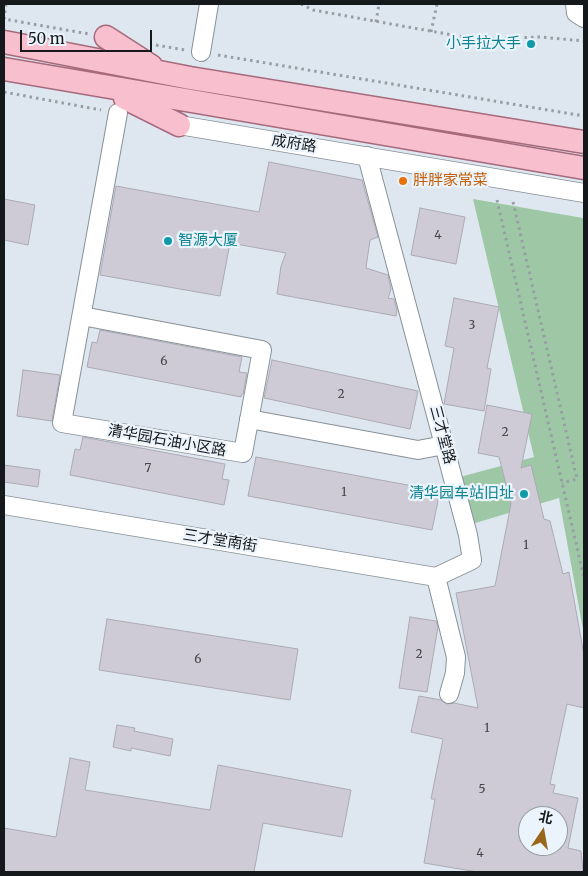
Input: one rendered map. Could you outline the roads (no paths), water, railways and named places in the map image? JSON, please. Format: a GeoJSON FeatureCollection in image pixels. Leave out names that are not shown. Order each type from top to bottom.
{"type":"FeatureCollection","features":[{"type":"Feature","properties":{"kind":"main road"},"geometry":{"type":"LineString","coordinates":[[106,37],[160,72]]}},
{"type":"Feature","properties":{"kind":"main road"},"geometry":{"type":"LineString","coordinates":[[4,42],[160,72],[584,142]]}},
{"type":"Feature","properties":{"kind":"main road","name":"成府路"},"geometry":{"type":"LineString","coordinates":[[4,70],[584,168]]}},
{"type":"Feature","properties":{"kind":"main road"},"geometry":{"type":"LineString","coordinates":[[106,88],[179,125]]}},
{"type":"Feature","properties":{"kind":"street"},"geometry":{"type":"LineString","coordinates":[[201,52],[210,4]]}},
{"type":"Feature","properties":{"kind":"street"},"geometry":{"type":"LineString","coordinates":[[575,4],[576,13],[584,18]]}},
{"type":"Feature","properties":{"kind":"street","name":"清华园石油小区路"},"geometry":{"type":"LineString","coordinates":[[82,316],[262,350],[243,453],[62,423],[118,113]]}},
{"type":"Feature","properties":{"kind":"street","name":"成府路"},"geometry":{"type":"LineString","coordinates":[[179,125],[584,193]]}},
{"type":"Feature","properties":{"kind":"street","name":"三才堂路"},"geometry":{"type":"LineString","coordinates":[[367,156],[468,535],[472,560],[436,577]]}},
{"type":"Feature","properties":{"kind":"street"},"geometry":{"type":"LineString","coordinates":[[250,419],[418,450],[444,445]]}},
{"type":"Feature","properties":{"kind":"street","name":"三才堂南街"},"geometry":{"type":"LineString","coordinates":[[4,505],[436,577]]}},
{"type":"Feature","properties":{"kind":"street"},"geometry":{"type":"LineString","coordinates":[[436,577],[456,657],[455,673],[449,694]]}},
{"type":"Feature","properties":{"kind":"place","name":"小手拉大手"},"geometry":{"type":"Point","coordinates":[531,44]}},
{"type":"Feature","properties":{"kind":"place","name":"胖胖家常菜"},"geometry":{"type":"Point","coordinates":[403,181]}},
{"type":"Feature","properties":{"kind":"place","name":"智源大厦"},"geometry":{"type":"Point","coordinates":[168,241]}},
{"type":"Feature","properties":{"kind":"place","name":"清华园车站旧址"},"geometry":{"type":"Point","coordinates":[524,494]}}]}
